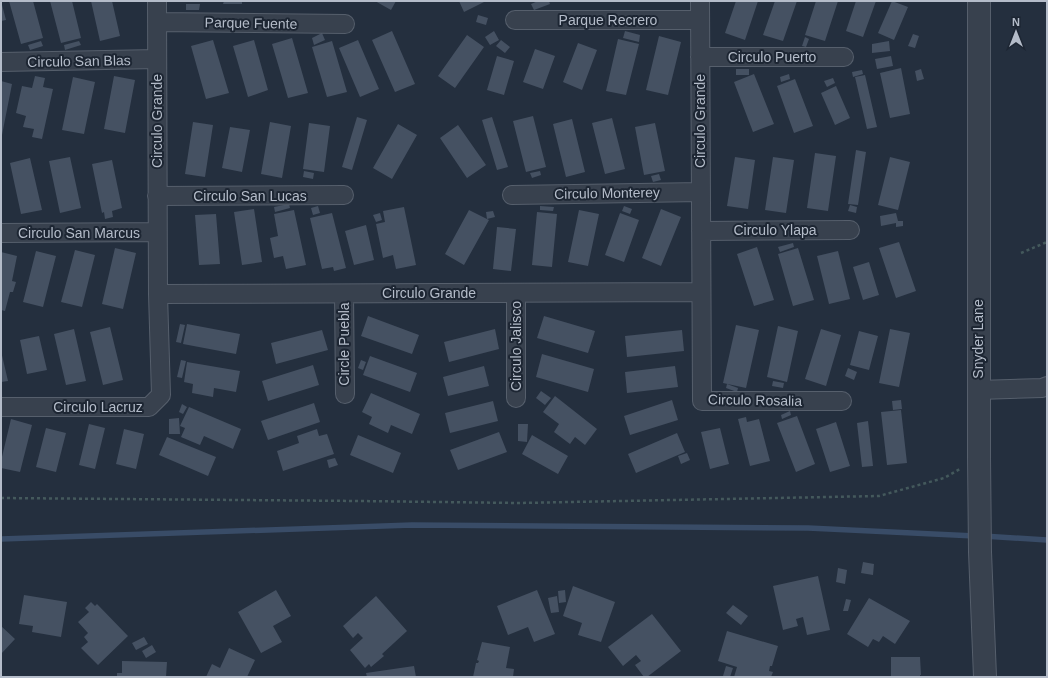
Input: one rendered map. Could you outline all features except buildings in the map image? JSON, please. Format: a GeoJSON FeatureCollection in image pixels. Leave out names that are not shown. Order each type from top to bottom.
{"type":"FeatureCollection","features":[{"type":"Feature","properties":{"kind":"street","name":"Circulo Grande"},"geometry":{"type":"LineString","coordinates":[[156,1],[158,294],[702,292],[700,1]]}},
{"type":"Feature","properties":{"kind":"street","name":"Snyder Lane"},"geometry":{"type":"LineString","coordinates":[[980,1],[978,390],[980,552],[985,677]]}},
{"type":"Feature","properties":{"kind":"street","name":"Parque Recrero"},"geometry":{"type":"LineString","coordinates":[[515,20],[700,20]]}},
{"type":"Feature","properties":{"kind":"street","name":"Parque Fuente"},"geometry":{"type":"LineString","coordinates":[[157,22],[345,24]]}},
{"type":"Feature","properties":{"kind":"street","name":"Circulo Puerto"},"geometry":{"type":"LineString","coordinates":[[700,57],[844,57]]}},
{"type":"Feature","properties":{"kind":"street","name":"Circulo San Blas"},"geometry":{"type":"LineString","coordinates":[[1,62],[157,59]]}},
{"type":"Feature","properties":{"kind":"street","name":"Circulo Monterey"},"geometry":{"type":"LineString","coordinates":[[512,195],[701,192]]}},
{"type":"Feature","properties":{"kind":"street","name":"Circulo San Lucas"},"geometry":{"type":"LineString","coordinates":[[157,196],[344,195]]}},
{"type":"Feature","properties":{"kind":"street","name":"Circulo Ylapa"},"geometry":{"type":"LineString","coordinates":[[701,231],[850,230]]}},
{"type":"Feature","properties":{"kind":"street","name":"Circulo San Marcus"},"geometry":{"type":"LineString","coordinates":[[1,233],[157,232]]}},
{"type":"Feature","properties":{"kind":"street","name":"Circulo Rosalia"},"geometry":{"type":"LineString","coordinates":[[702,292],[702,401],[842,401]]}},
{"type":"Feature","properties":{"kind":"street","name":"Circulo Jalisco"},"geometry":{"type":"LineString","coordinates":[[516,293],[516,398]]}},
{"type":"Feature","properties":{"kind":"street","name":"Circulo Lacruz"},"geometry":{"type":"LineString","coordinates":[[1,407],[149,407],[161,395],[158,294]]}},
{"type":"Feature","properties":{"kind":"street","name":"Circle Puebla"},"geometry":{"type":"LineString","coordinates":[[344,294],[345,394]]}},
{"type":"Feature","properties":{"kind":"street"},"geometry":{"type":"LineString","coordinates":[[978,390],[1042,388],[1047,386]]}},
{"type":"Feature","properties":{"kind":"path"},"geometry":{"type":"LineString","coordinates":[[1021,252],[1047,242]]}},
{"type":"Feature","properties":{"kind":"path"},"geometry":{"type":"LineString","coordinates":[[1,498],[350,500],[520,503],[879,496],[944,478],[979,458]]}},
{"type":"Feature","properties":{"kind":"waterway"},"geometry":{"type":"LineString","coordinates":[[1,539],[412,525],[808,528],[975,536]]}},
{"type":"Feature","properties":{"kind":"waterway"},"geometry":{"type":"LineString","coordinates":[[983,536],[1047,540]]}}]}
